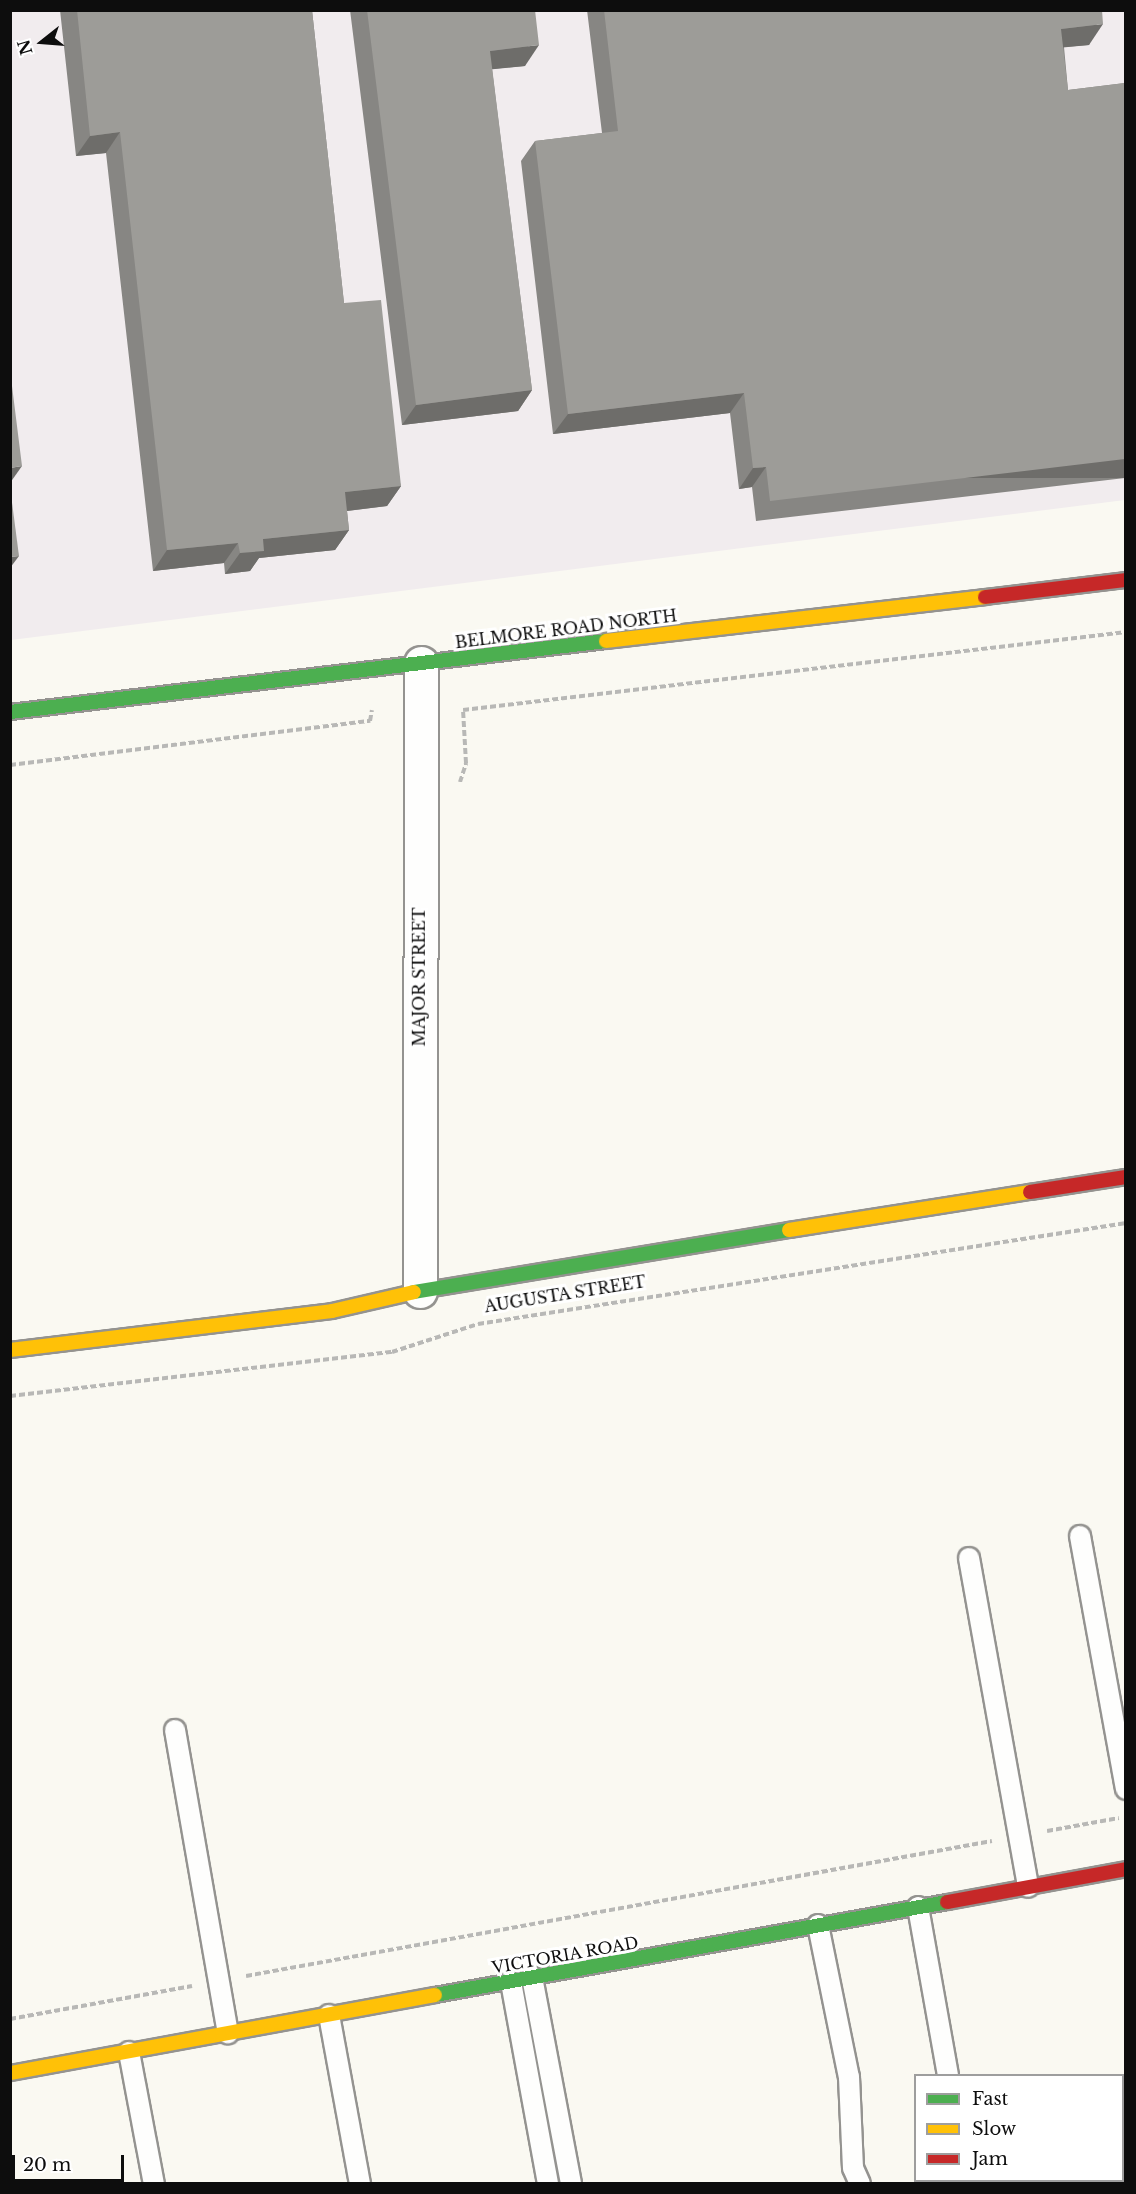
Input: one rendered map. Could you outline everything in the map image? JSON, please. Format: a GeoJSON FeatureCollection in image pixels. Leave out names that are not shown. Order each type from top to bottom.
{"type":"FeatureCollection","features":[{"type":"Feature","properties":{"kind":"street","name":"BELMORE ROAD NORTH"},"geometry":{"type":"LineString","coordinates":[[10,712],[1125,580]]}},
{"type":"Feature","properties":{"kind":"street","name":"MAJOR STREET"},"geometry":{"type":"LineString","coordinates":[[420,1291],[421,663]]}},
{"type":"Feature","properties":{"kind":"street","name":"AUGUSTA STREET"},"geometry":{"type":"LineString","coordinates":[[10,1350],[332,1311],[420,1291],[1125,1177]]}},
{"type":"Feature","properties":{"kind":"street","name":"VICTORIA ROAD"},"geometry":{"type":"LineString","coordinates":[[10,2073],[1125,1869]]}},
{"type":"Feature","properties":{"kind":"lane"},"geometry":{"type":"LineString","coordinates":[[1080,1536],[1125,1789]]}},
{"type":"Feature","properties":{"kind":"lane"},"geometry":{"type":"LineString","coordinates":[[969,1558],[1028,1887]]}},
{"type":"Feature","properties":{"kind":"lane"},"geometry":{"type":"LineString","coordinates":[[175,1730],[228,2033]]}},
{"type":"Feature","properties":{"kind":"lane"},"geometry":{"type":"LineString","coordinates":[[918,1907],[948,2074]]}},
{"type":"Feature","properties":{"kind":"lane"},"geometry":{"type":"LineString","coordinates":[[819,1925],[849,2077],[853,2168],[860,2184]]}},
{"type":"Feature","properties":{"kind":"lane"},"geometry":{"type":"LineString","coordinates":[[532,1977],[571,2184]]}},
{"type":"Feature","properties":{"kind":"lane"},"geometry":{"type":"LineString","coordinates":[[511,1982],[548,2184]]}},
{"type":"Feature","properties":{"kind":"lane"},"geometry":{"type":"LineString","coordinates":[[329,2015],[360,2184]]}},
{"type":"Feature","properties":{"kind":"lane"},"geometry":{"type":"LineString","coordinates":[[129,2052],[154,2184]]}},
{"type":"Feature","properties":{"kind":"path"},"geometry":{"type":"LineString","coordinates":[[460,782],[466,763],[463,710],[1125,632]]}},
{"type":"Feature","properties":{"kind":"path"},"geometry":{"type":"LineString","coordinates":[[10,765],[370,721],[372,710]]}},
{"type":"Feature","properties":{"kind":"path","name":"AUGUSTA STREET"},"geometry":{"type":"LineString","coordinates":[[10,1396],[392,1352],[478,1324],[1125,1223]]}},
{"type":"Feature","properties":{"kind":"path"},"geometry":{"type":"LineString","coordinates":[[10,2019],[1125,1817]]}},
{"type":"Feature","properties":{"kind":"shaded area"},"geometry":{"type":"Polygon","coordinates":[[[10,11],[1125,11],[1125,500],[11,640],[10,11]]]}},
{"type":"Feature","properties":{"kind":"building"},"geometry":{"type":"Polygon","coordinates":[[[77,10],[312,10],[344,303],[381,300],[401,486],[345,492],[349,530],[263,539],[264,551],[240,553],[238,543],[167,550],[120,132],[90,136],[77,10]]]}},
{"type":"Feature","properties":{"kind":"building"},"geometry":{"type":"Polygon","coordinates":[[[367,10],[535,10],[539,45],[490,51],[532,390],[416,405],[367,10]]]}},
{"type":"Feature","properties":{"kind":"building"},"geometry":{"type":"Polygon","coordinates":[[[604,10],[1102,10],[1103,24],[1061,29],[1068,90],[1125,83],[1125,459],[770,501],[766,467],[753,468],[744,393],[568,414],[535,141],[618,131],[604,10]]]}},
{"type":"Feature","properties":{"kind":"building"},"geometry":{"type":"Polygon","coordinates":[[[10,370],[22,466],[10,468],[10,370]]]}},
{"type":"Feature","properties":{"kind":"building"},"geometry":{"type":"Polygon","coordinates":[[[10,487],[19,556],[10,557],[10,487]]]}},
{"type":"Feature","properties":{"kind":"traffic: fast"},"geometry":{"type":"LineString","coordinates":[[10,712],[606,641]]}},
{"type":"Feature","properties":{"kind":"traffic: fast"},"geometry":{"type":"LineString","coordinates":[[414,1292],[789,1230]]}},
{"type":"Feature","properties":{"kind":"traffic: fast"},"geometry":{"type":"LineString","coordinates":[[435,1995],[947,1902]]}},
{"type":"Feature","properties":{"kind":"traffic: slow"},"geometry":{"type":"LineString","coordinates":[[606,641],[985,597]]}},
{"type":"Feature","properties":{"kind":"traffic: slow"},"geometry":{"type":"LineString","coordinates":[[789,1230],[1030,1192]]}},
{"type":"Feature","properties":{"kind":"traffic: slow"},"geometry":{"type":"LineString","coordinates":[[10,1350],[332,1311],[414,1292]]}},
{"type":"Feature","properties":{"kind":"traffic: slow"},"geometry":{"type":"LineString","coordinates":[[10,2073],[435,1995]]}},
{"type":"Feature","properties":{"kind":"traffic: jam"},"geometry":{"type":"LineString","coordinates":[[985,597],[1126,580]]}},
{"type":"Feature","properties":{"kind":"traffic: jam"},"geometry":{"type":"LineString","coordinates":[[1030,1192],[1126,1177]]}},
{"type":"Feature","properties":{"kind":"traffic: jam"},"geometry":{"type":"LineString","coordinates":[[947,1902],[1126,1869]]}}]}
